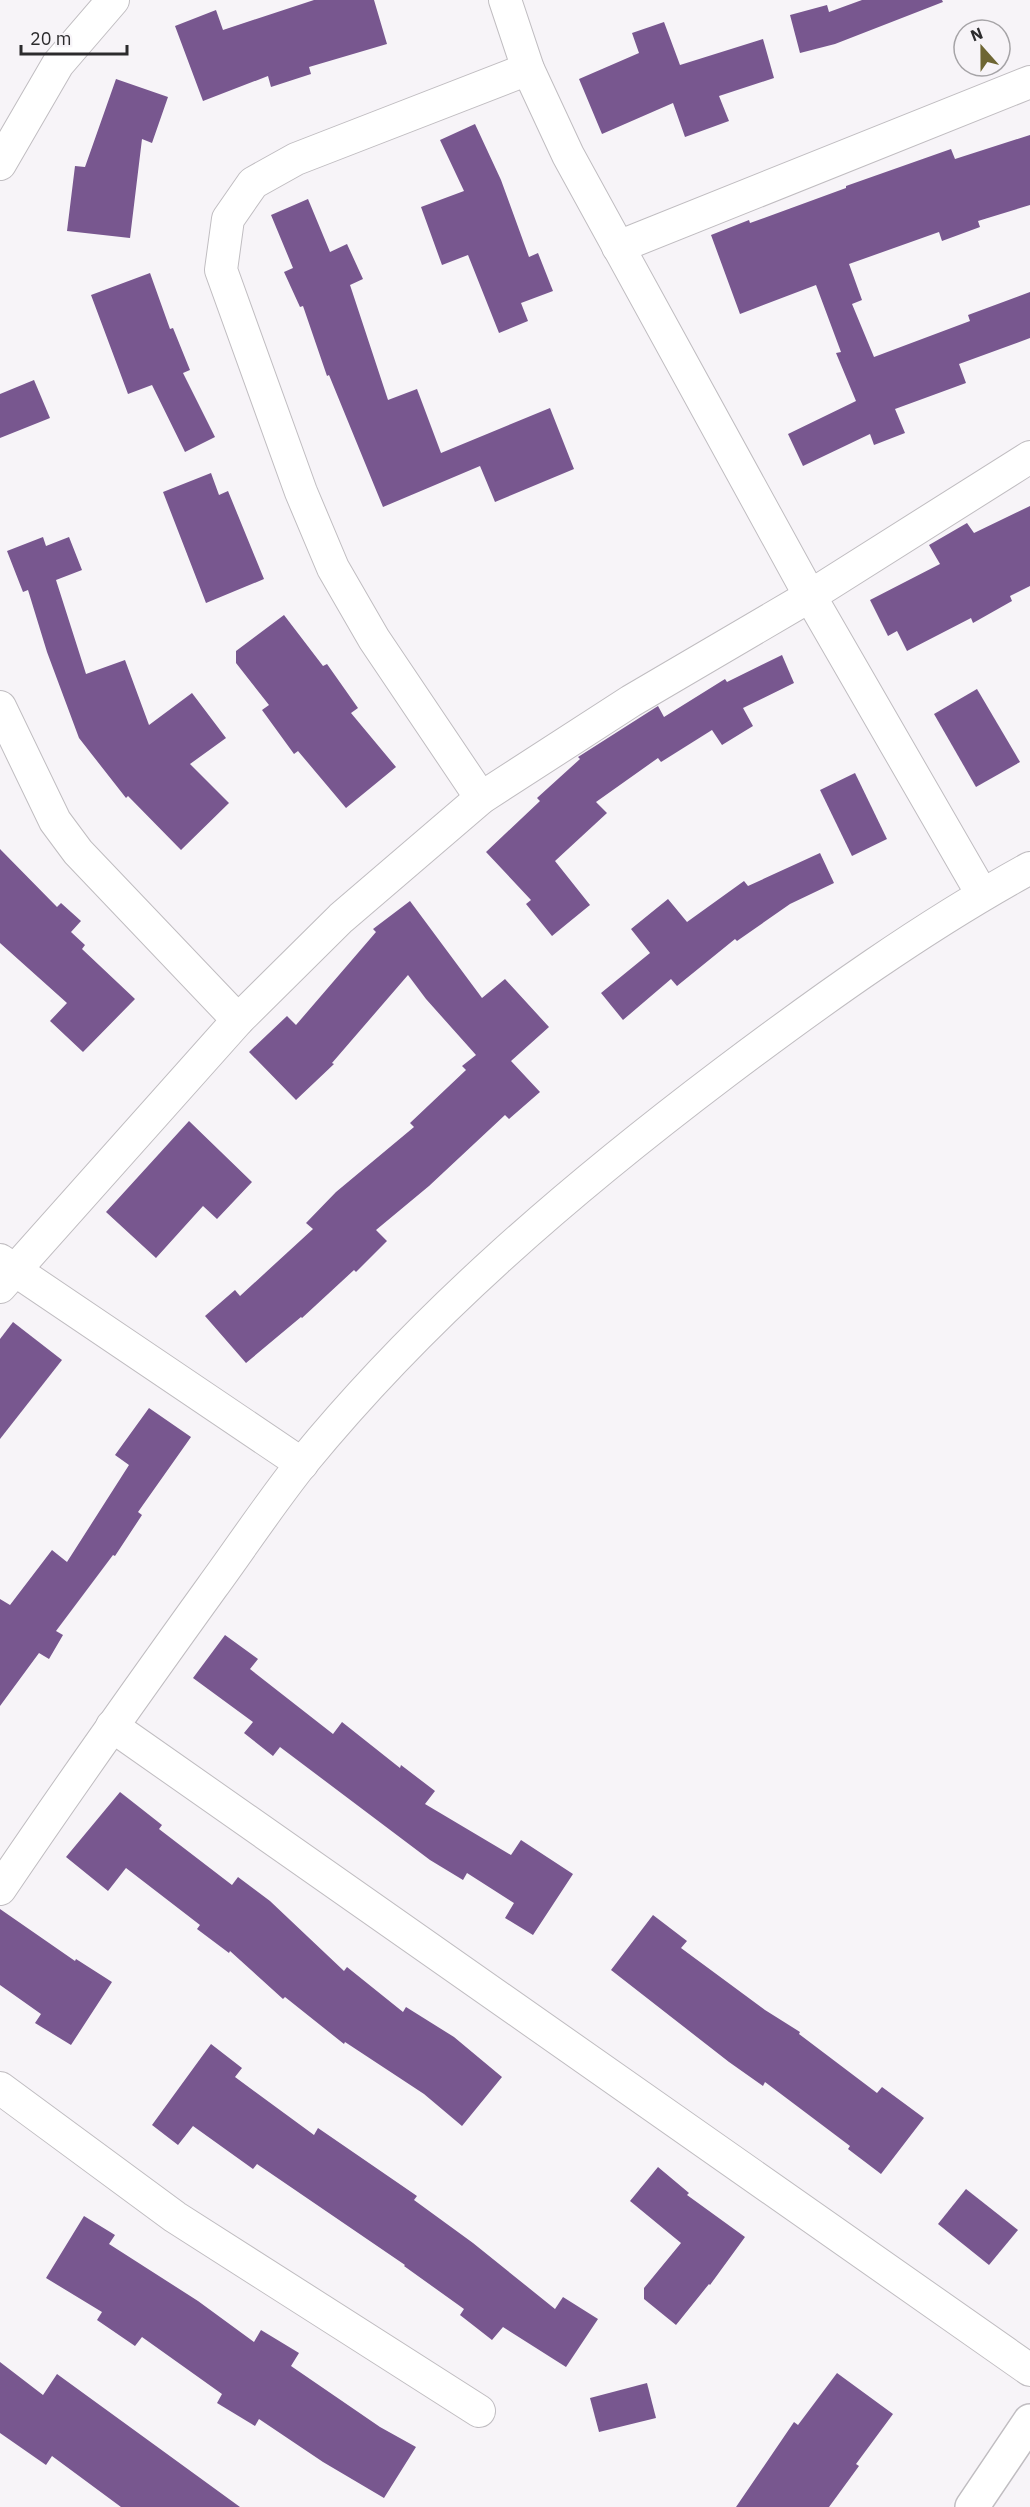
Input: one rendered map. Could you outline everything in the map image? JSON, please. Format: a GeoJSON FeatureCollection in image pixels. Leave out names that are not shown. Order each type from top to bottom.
{"type":"FeatureCollection","features":[{"type":"Feature","properties":{"kind":"main road"},"geometry":{"type":"LineString","coordinates":[[972,2507],[1030,2421]]}},
{"type":"Feature","properties":{"kind":"street"},"geometry":{"type":"LineString","coordinates":[[0,164],[58,64],[113,0]]}},
{"type":"Feature","properties":{"kind":"street"},"geometry":{"type":"LineString","coordinates":[[505,0],[528,69],[567,155],[810,596],[982,894]]}},
{"type":"Feature","properties":{"kind":"street"},"geometry":{"type":"LineString","coordinates":[[481,798],[374,639],[333,568],[301,492],[221,270],[228,219],[253,183],[296,159],[528,69]]}},
{"type":"Feature","properties":{"kind":"street"},"geometry":{"type":"LineString","coordinates":[[618,247],[1030,82]]}},
{"type":"Feature","properties":{"kind":"street"},"geometry":{"type":"LineString","coordinates":[[302,1464],[4,1272],[238,1020],[341,918],[481,798],[631,701],[810,596],[1030,457]]}},
{"type":"Feature","properties":{"kind":"street"},"geometry":{"type":"LineString","coordinates":[[0,707],[55,821],[72,844],[238,1020]]}},
{"type":"Feature","properties":{"kind":"street"},"geometry":{"type":"LineString","coordinates":[[0,1889],[112,1726],[302,1464],[391,1361],[513,1245],[642,1135],[795,1020],[982,894],[1030,867]]}},
{"type":"Feature","properties":{"kind":"street"},"geometry":{"type":"LineString","coordinates":[[112,1726],[1030,2370]]}},
{"type":"Feature","properties":{"kind":"street"},"geometry":{"type":"LineString","coordinates":[[0,2088],[175,2217],[479,2411]]}},
{"type":"Feature","properties":{"kind":"building"},"geometry":{"type":"Polygon","coordinates":[[[314,0],[374,0],[387,44],[309,67],[311,74],[271,87],[268,76],[203,101],[175,26],[216,10],[223,30],[314,0]]]}},
{"type":"Feature","properties":{"kind":"building"},"geometry":{"type":"Polygon","coordinates":[[[862,0],[942,0],[943,2],[835,44],[800,53],[790,15],[827,5],[829,12],[862,0]]]}},
{"type":"Feature","properties":{"kind":"building"},"geometry":{"type":"Polygon","coordinates":[[[664,22],[680,65],[763,39],[774,78],[719,96],[729,121],[685,137],[673,103],[602,134],[579,79],[639,53],[632,33],[664,22]]]}},
{"type":"Feature","properties":{"kind":"building"},"geometry":{"type":"Polygon","coordinates":[[[116,79],[168,97],[152,143],[142,139],[130,238],[67,231],[75,166],[85,167],[116,79]]]}},
{"type":"Feature","properties":{"kind":"building"},"geometry":{"type":"Polygon","coordinates":[[[475,124],[501,180],[529,257],[538,253],[553,291],[521,303],[528,321],[499,333],[468,255],[442,265],[421,207],[464,191],[440,140],[475,124]]]}},
{"type":"Feature","properties":{"kind":"building"},"geometry":{"type":"Polygon","coordinates":[[[1030,135],[1030,205],[978,221],[980,227],[942,241],[939,232],[849,264],[862,300],[852,304],[874,357],[970,321],[968,315],[1030,292],[1030,338],[959,364],[966,383],[895,409],[905,433],[874,445],[870,434],[803,466],[788,434],[856,401],[836,353],[841,352],[816,285],[740,314],[711,235],[749,220],[750,223],[951,149],[955,159],[1030,135]]]}},
{"type":"Feature","properties":{"kind":"building"},"geometry":{"type":"Polygon","coordinates":[[[308,199],[330,252],[347,244],[363,279],[350,285],[388,400],[417,389],[441,453],[550,408],[574,469],[495,502],[480,466],[383,507],[329,375],[327,376],[303,306],[300,307],[284,272],[293,268],[271,215],[308,199]]]}},
{"type":"Feature","properties":{"kind":"building"},"geometry":{"type":"Polygon","coordinates":[[[150,273],[170,329],[173,328],[190,370],[183,373],[215,437],[185,452],[152,385],[128,394],[91,295],[150,273]]]}},
{"type":"Feature","properties":{"kind":"building"},"geometry":{"type":"Polygon","coordinates":[[[34,380],[50,418],[0,438],[0,394],[34,380]]]}},
{"type":"Feature","properties":{"kind":"building"},"geometry":{"type":"Polygon","coordinates":[[[211,473],[219,495],[228,491],[264,579],[206,603],[163,492],[211,473]]]}},
{"type":"Feature","properties":{"kind":"building"},"geometry":{"type":"Polygon","coordinates":[[[1030,506],[1030,586],[1010,596],[1012,601],[973,623],[971,618],[907,651],[897,631],[888,636],[870,600],[940,564],[929,545],[967,523],[974,533],[1030,506]]]}},
{"type":"Feature","properties":{"kind":"building"},"geometry":{"type":"Polygon","coordinates":[[[43,537],[46,546],[69,537],[82,570],[56,580],[86,674],[125,660],[149,725],[192,693],[226,738],[190,764],[229,803],[181,850],[128,796],[126,798],[79,738],[47,652],[28,590],[23,592],[7,551],[43,537]]]}},
{"type":"Feature","properties":{"kind":"building"},"geometry":{"type":"Polygon","coordinates":[[[284,615],[323,666],[327,664],[358,708],[351,713],[396,767],[346,808],[298,751],[294,754],[262,710],[269,705],[236,663],[236,651],[284,615]]]}},
{"type":"Feature","properties":{"kind":"building"},"geometry":{"type":"Polygon","coordinates":[[[782,655],[794,683],[743,708],[753,726],[722,745],[712,730],[661,762],[658,758],[596,802],[607,813],[555,861],[590,905],[552,936],[526,904],[531,900],[486,852],[540,801],[537,798],[580,759],[578,757],[658,706],[664,717],[725,679],[727,682],[782,655]]]}},
{"type":"Feature","properties":{"kind":"building"},"geometry":{"type":"Polygon","coordinates":[[[977,689],[1020,762],[976,787],[934,714],[977,689]]]}},
{"type":"Feature","properties":{"kind":"building"},"geometry":{"type":"Polygon","coordinates":[[[855,773],[887,839],[852,856],[820,790],[855,773]]]}},
{"type":"Feature","properties":{"kind":"building"},"geometry":{"type":"Polygon","coordinates":[[[0,849],[57,907],[61,903],[81,921],[71,932],[85,945],[82,949],[135,999],[83,1052],[50,1021],[67,1003],[0,943],[0,849]]]}},
{"type":"Feature","properties":{"kind":"building"},"geometry":{"type":"Polygon","coordinates":[[[820,853],[834,883],[790,904],[737,941],[735,939],[677,986],[671,979],[623,1020],[601,993],[650,953],[631,929],[668,899],[687,922],[744,881],[748,886],[820,853]]]}},
{"type":"Feature","properties":{"kind":"building"},"geometry":{"type":"Polygon","coordinates":[[[410,901],[482,998],[505,979],[549,1027],[511,1061],[540,1092],[509,1119],[505,1115],[429,1186],[376,1230],[387,1241],[356,1272],[354,1270],[302,1318],[246,1363],[205,1316],[235,1290],[240,1296],[313,1229],[306,1223],[336,1192],[414,1127],[410,1123],[466,1070],[462,1066],[476,1055],[426,999],[408,975],[332,1063],[334,1064],[296,1100],[249,1052],[287,1016],[296,1025],[376,932],[373,929],[410,901]]]}},
{"type":"Feature","properties":{"kind":"building"},"geometry":{"type":"Polygon","coordinates":[[[189,1121],[252,1182],[217,1219],[203,1206],[156,1258],[106,1212],[189,1121]]]}},
{"type":"Feature","properties":{"kind":"building"},"geometry":{"type":"Polygon","coordinates":[[[13,1322],[62,1360],[0,1439],[0,1339],[13,1322]]]}},
{"type":"Feature","properties":{"kind":"building"},"geometry":{"type":"Polygon","coordinates":[[[149,1408],[191,1437],[138,1512],[142,1515],[115,1556],[113,1555],[56,1631],[63,1635],[49,1659],[39,1653],[0,1706],[0,1599],[10,1605],[52,1550],[67,1562],[129,1465],[115,1455],[149,1408]]]}},
{"type":"Feature","properties":{"kind":"building"},"geometry":{"type":"Polygon","coordinates":[[[225,1635],[258,1659],[250,1669],[333,1734],[342,1722],[400,1768],[401,1765],[435,1791],[425,1804],[511,1855],[521,1840],[573,1874],[533,1935],[505,1918],[514,1903],[467,1873],[463,1880],[430,1860],[280,1747],[273,1756],[244,1733],[253,1722],[193,1678],[225,1635]]]}},
{"type":"Feature","properties":{"kind":"building"},"geometry":{"type":"Polygon","coordinates":[[[120,1792],[162,1825],[159,1829],[232,1885],[238,1877],[270,1901],[344,1971],[347,1967],[403,2012],[406,2007],[454,2037],[502,2077],[462,2126],[424,2094],[345,2042],[344,2044],[285,1997],[283,1999],[230,1951],[229,1953],[197,1929],[200,1925],[126,1868],[108,1891],[66,1857],[120,1792]]]}},
{"type":"Feature","properties":{"kind":"building"},"geometry":{"type":"Polygon","coordinates":[[[0,1909],[75,1961],[76,1959],[112,1982],[71,2045],[35,2023],[41,2014],[0,1985],[0,1909]]]}},
{"type":"Feature","properties":{"kind":"building"},"geometry":{"type":"Polygon","coordinates":[[[653,1915],[687,1941],[681,1948],[765,2010],[800,2032],[799,2034],[877,2093],[882,2087],[924,2118],[881,2174],[848,2149],[850,2146],[765,2082],[763,2086],[729,2062],[611,1970],[653,1915]]]}},
{"type":"Feature","properties":{"kind":"building"},"geometry":{"type":"Polygon","coordinates":[[[211,2044],[242,2068],[235,2077],[314,2135],[318,2128],[417,2196],[414,2200],[473,2243],[555,2309],[563,2297],[598,2319],[566,2367],[503,2327],[492,2340],[460,2315],[464,2309],[405,2265],[257,2164],[253,2169],[193,2126],[178,2145],[152,2125],[211,2044]]]}},
{"type":"Feature","properties":{"kind":"building"},"geometry":{"type":"Polygon","coordinates":[[[658,2167],[689,2193],[687,2195],[745,2237],[710,2285],[676,2325],[644,2299],[644,2288],[681,2243],[630,2201],[658,2167]]]}},
{"type":"Feature","properties":{"kind":"building"},"geometry":{"type":"Polygon","coordinates":[[[966,2189],[1018,2230],[989,2265],[938,2224],[966,2189]]]}},
{"type":"Feature","properties":{"kind":"building"},"geometry":{"type":"Polygon","coordinates":[[[84,2216],[115,2235],[109,2244],[198,2301],[254,2342],[261,2330],[299,2353],[291,2366],[380,2427],[416,2447],[384,2498],[323,2462],[259,2419],[255,2426],[217,2403],[222,2394],[142,2337],[135,2346],[97,2320],[102,2312],[46,2278],[84,2216]]]}},
{"type":"Feature","properties":{"kind":"building"},"geometry":{"type":"Polygon","coordinates":[[[0,2362],[43,2395],[57,2374],[240,2507],[121,2507],[52,2456],[46,2465],[0,2433],[0,2362]]]}},
{"type":"Feature","properties":{"kind":"building"},"geometry":{"type":"Polygon","coordinates":[[[837,2373],[893,2414],[856,2464],[859,2466],[829,2507],[736,2507],[794,2422],[798,2425],[837,2373]]]}},
{"type":"Feature","properties":{"kind":"building"},"geometry":{"type":"Polygon","coordinates":[[[647,2383],[656,2418],[599,2432],[590,2398],[647,2383]]]}}]}
